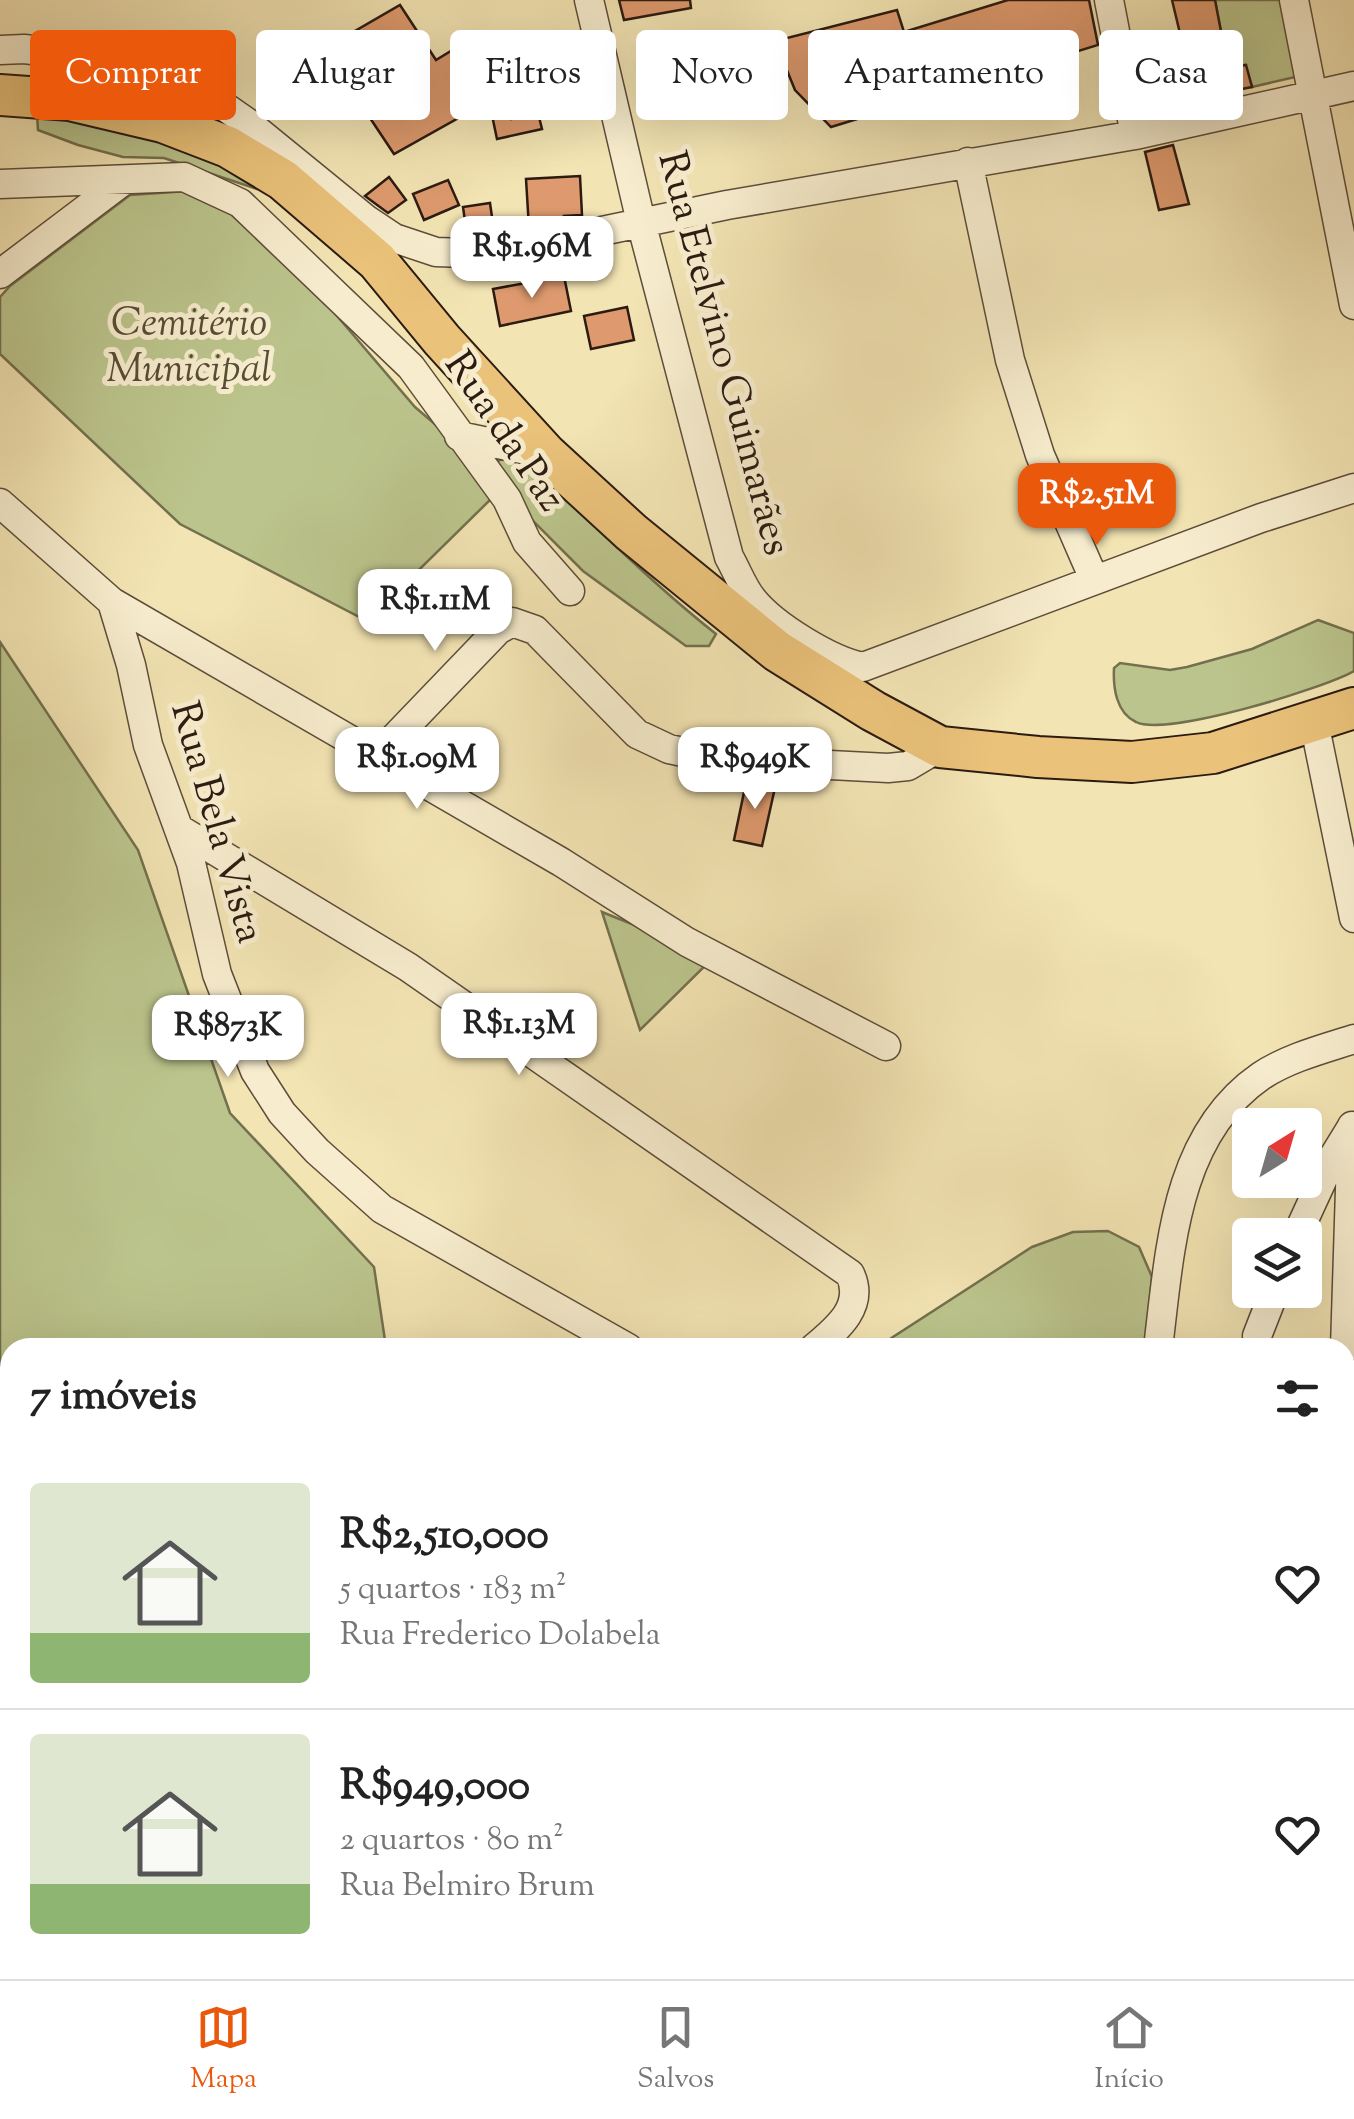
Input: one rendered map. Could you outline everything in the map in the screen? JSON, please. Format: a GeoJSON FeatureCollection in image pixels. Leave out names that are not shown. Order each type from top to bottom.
{"type":"FeatureCollection","features":[{"type":"Feature","properties":{"kind":"highway"},"geometry":{"type":"LineString","coordinates":[[0,95],[70,100],[163,122],[296,174],[546,454],[631,532],[777,651],[872,711],[940,746],[1132,762],[1213,753],[1354,708]]}},
{"type":"Feature","properties":{"kind":"street","name":"Rua Etelvino Guimarães"},"geometry":{"type":"LineString","coordinates":[[589,0],[729,557],[753,601],[811,646],[840,663],[862,667],[1094,579]]}},
{"type":"Feature","properties":{"kind":"street"},"geometry":{"type":"LineString","coordinates":[[1109,0],[1135,135]]}},
{"type":"Feature","properties":{"kind":"street"},"geometry":{"type":"LineString","coordinates":[[1294,0],[1354,305]]}},
{"type":"Feature","properties":{"kind":"street"},"geometry":{"type":"LineString","coordinates":[[0,50],[60,53],[153,68],[205,93],[296,174],[394,238],[436,252],[466,253],[530,246],[968,162],[1135,135],[1354,86]]}},
{"type":"Feature","properties":{"kind":"street"},"geometry":{"type":"LineString","coordinates":[[968,162],[1010,360],[1040,455],[1094,579],[1354,488]]}},
{"type":"Feature","properties":{"kind":"street","name":"Rua da Paz"},"geometry":{"type":"LineString","coordinates":[[0,184],[184,177],[240,203],[412,367],[507,499],[527,542],[570,592]]}},
{"type":"Feature","properties":{"kind":"street"},"geometry":{"type":"LineString","coordinates":[[0,274],[123,182]]}},
{"type":"Feature","properties":{"kind":"street"},"geometry":{"type":"LineString","coordinates":[[412,367],[442,340]]}},
{"type":"Feature","properties":{"kind":"street"},"geometry":{"type":"LineString","coordinates":[[460,436],[546,454]]}},
{"type":"Feature","properties":{"kind":"street"},"geometry":{"type":"LineString","coordinates":[[0,503],[112,602],[561,862],[687,942],[886,1046]]}},
{"type":"Feature","properties":{"kind":"street","name":"Rua Bela Vista"},"geometry":{"type":"LineString","coordinates":[[112,602],[148,745],[179,829],[229,1010],[256,1072],[282,1112],[317,1151],[382,1209],[610,1338]]}},
{"type":"Feature","properties":{"kind":"street"},"geometry":{"type":"LineString","coordinates":[[377,756],[498,630],[512,622],[522,623],[547,640],[637,734],[669,749],[716,759],[888,768],[908,766],[940,746]]}},
{"type":"Feature","properties":{"kind":"street"},"geometry":{"type":"LineString","coordinates":[[1314,722],[1354,918]]}},
{"type":"Feature","properties":{"kind":"street"},"geometry":{"type":"LineString","coordinates":[[179,829],[424,978],[850,1274],[856,1301],[826,1338]]}},
{"type":"Feature","properties":{"kind":"street"},"geometry":{"type":"LineString","coordinates":[[1159,1338],[1176,1214],[1206,1136],[1235,1099],[1262,1075],[1354,1039]]}},
{"type":"Feature","properties":{"kind":"street"},"geometry":{"type":"LineString","coordinates":[[1306,1218],[1353,1124]]}},
{"type":"Feature","properties":{"kind":"street"},"geometry":{"type":"LineString","coordinates":[[1344,1338],[1353,1124]]}},
{"type":"Feature","properties":{"kind":"street"},"geometry":{"type":"LineString","coordinates":[[1257,1338],[1269,1308]]}},
{"type":"Feature","properties":{"kind":"green space"},"geometry":{"type":"Polygon","coordinates":[[[1215,0],[1282,0],[1295,77],[1252,87],[1243,65],[1243,30],[1221,30],[1215,0]]]}},
{"type":"Feature","properties":{"kind":"green space"},"geometry":{"type":"Polygon","coordinates":[[[37,120],[114,120],[263,181],[257,189],[164,158],[123,157],[38,130],[37,120]]]}},
{"type":"Feature","properties":{"kind":"green space","name":"Cemitério Municipal"},"geometry":{"type":"Polygon","coordinates":[[[188,191],[242,215],[285,255],[415,407],[450,437],[494,496],[367,621],[180,524],[0,354],[0,297],[10,286],[130,195],[188,191]]]}},
{"type":"Feature","properties":{"kind":"green space"},"geometry":{"type":"Polygon","coordinates":[[[532,458],[610,540],[716,634],[709,646],[686,646],[583,571],[527,515],[494,469],[499,460],[532,458]]]}},
{"type":"Feature","properties":{"kind":"green space"},"geometry":{"type":"Polygon","coordinates":[[[1318,620],[1354,633],[1354,671],[1279,699],[1178,723],[1136,722],[1120,706],[1114,668],[1120,663],[1170,670],[1187,667],[1252,649],[1318,620]]]}},
{"type":"Feature","properties":{"kind":"green space"},"geometry":{"type":"Polygon","coordinates":[[[0,642],[138,850],[230,1113],[374,1267],[385,1338],[0,1338],[0,642]]]}},
{"type":"Feature","properties":{"kind":"green space"},"geometry":{"type":"Polygon","coordinates":[[[602,912],[714,957],[640,1030],[602,912]]]}},
{"type":"Feature","properties":{"kind":"green space"},"geometry":{"type":"Polygon","coordinates":[[[1108,1231],[1139,1247],[1152,1277],[1146,1338],[891,1338],[1032,1247],[1073,1232],[1108,1231]]]}},
{"type":"Feature","properties":{"kind":"building"},"geometry":{"type":"Polygon","coordinates":[[[619,0],[690,0],[691,8],[624,20],[619,0]]]}},
{"type":"Feature","properties":{"kind":"building"},"geometry":{"type":"Polygon","coordinates":[[[1008,0],[1089,0],[1098,45],[1079,51],[1079,30],[910,30],[1008,0]]]}},
{"type":"Feature","properties":{"kind":"building"},"geometry":{"type":"Polygon","coordinates":[[[1172,0],[1215,0],[1221,30],[1179,30],[1172,0]]]}},
{"type":"Feature","properties":{"kind":"building"},"geometry":{"type":"Polygon","coordinates":[[[400,5],[416,30],[357,30],[400,5]]]}},
{"type":"Feature","properties":{"kind":"building"},"geometry":{"type":"Polygon","coordinates":[[[897,10],[903,30],[818,30],[897,10]]]}},
{"type":"Feature","properties":{"kind":"building"},"geometry":{"type":"Polygon","coordinates":[[[808,33],[808,103],[795,90],[788,73],[788,38],[808,33]]]}},
{"type":"Feature","properties":{"kind":"building"},"geometry":{"type":"Polygon","coordinates":[[[430,51],[436,60],[450,52],[450,120],[455,120],[394,154],[371,120],[430,120],[430,51]]]}},
{"type":"Feature","properties":{"kind":"building"},"geometry":{"type":"Polygon","coordinates":[[[1246,65],[1252,87],[1243,89],[1243,66],[1246,65]]]}},
{"type":"Feature","properties":{"kind":"building"},"geometry":{"type":"Polygon","coordinates":[[[493,120],[540,120],[542,129],[497,139],[493,120]]]}},
{"type":"Feature","properties":{"kind":"building"},"geometry":{"type":"Polygon","coordinates":[[[824,120],[854,120],[831,127],[824,120]]]}},
{"type":"Feature","properties":{"kind":"building"},"geometry":{"type":"Polygon","coordinates":[[[1173,145],[1189,204],[1159,210],[1145,152],[1173,145]]]}},
{"type":"Feature","properties":{"kind":"building"},"geometry":{"type":"Polygon","coordinates":[[[580,176],[582,215],[564,216],[565,221],[529,228],[526,179],[580,176]]]}},
{"type":"Feature","properties":{"kind":"building"},"geometry":{"type":"Polygon","coordinates":[[[389,177],[406,200],[388,213],[365,196],[389,177]]]}},
{"type":"Feature","properties":{"kind":"building"},"geometry":{"type":"Polygon","coordinates":[[[448,180],[459,205],[424,220],[413,194],[448,180]]]}},
{"type":"Feature","properties":{"kind":"building"},"geometry":{"type":"Polygon","coordinates":[[[490,203],[494,231],[467,235],[463,207],[490,203]]]}},
{"type":"Feature","properties":{"kind":"building"},"geometry":{"type":"Polygon","coordinates":[[[564,276],[571,311],[500,326],[493,289],[564,276]]]}},
{"type":"Feature","properties":{"kind":"building"},"geometry":{"type":"Polygon","coordinates":[[[627,307],[634,340],[591,349],[584,316],[627,307]]]}},
{"type":"Feature","properties":{"kind":"building"},"geometry":{"type":"Polygon","coordinates":[[[747,778],[776,783],[762,846],[734,840],[747,778]]]}}]}
